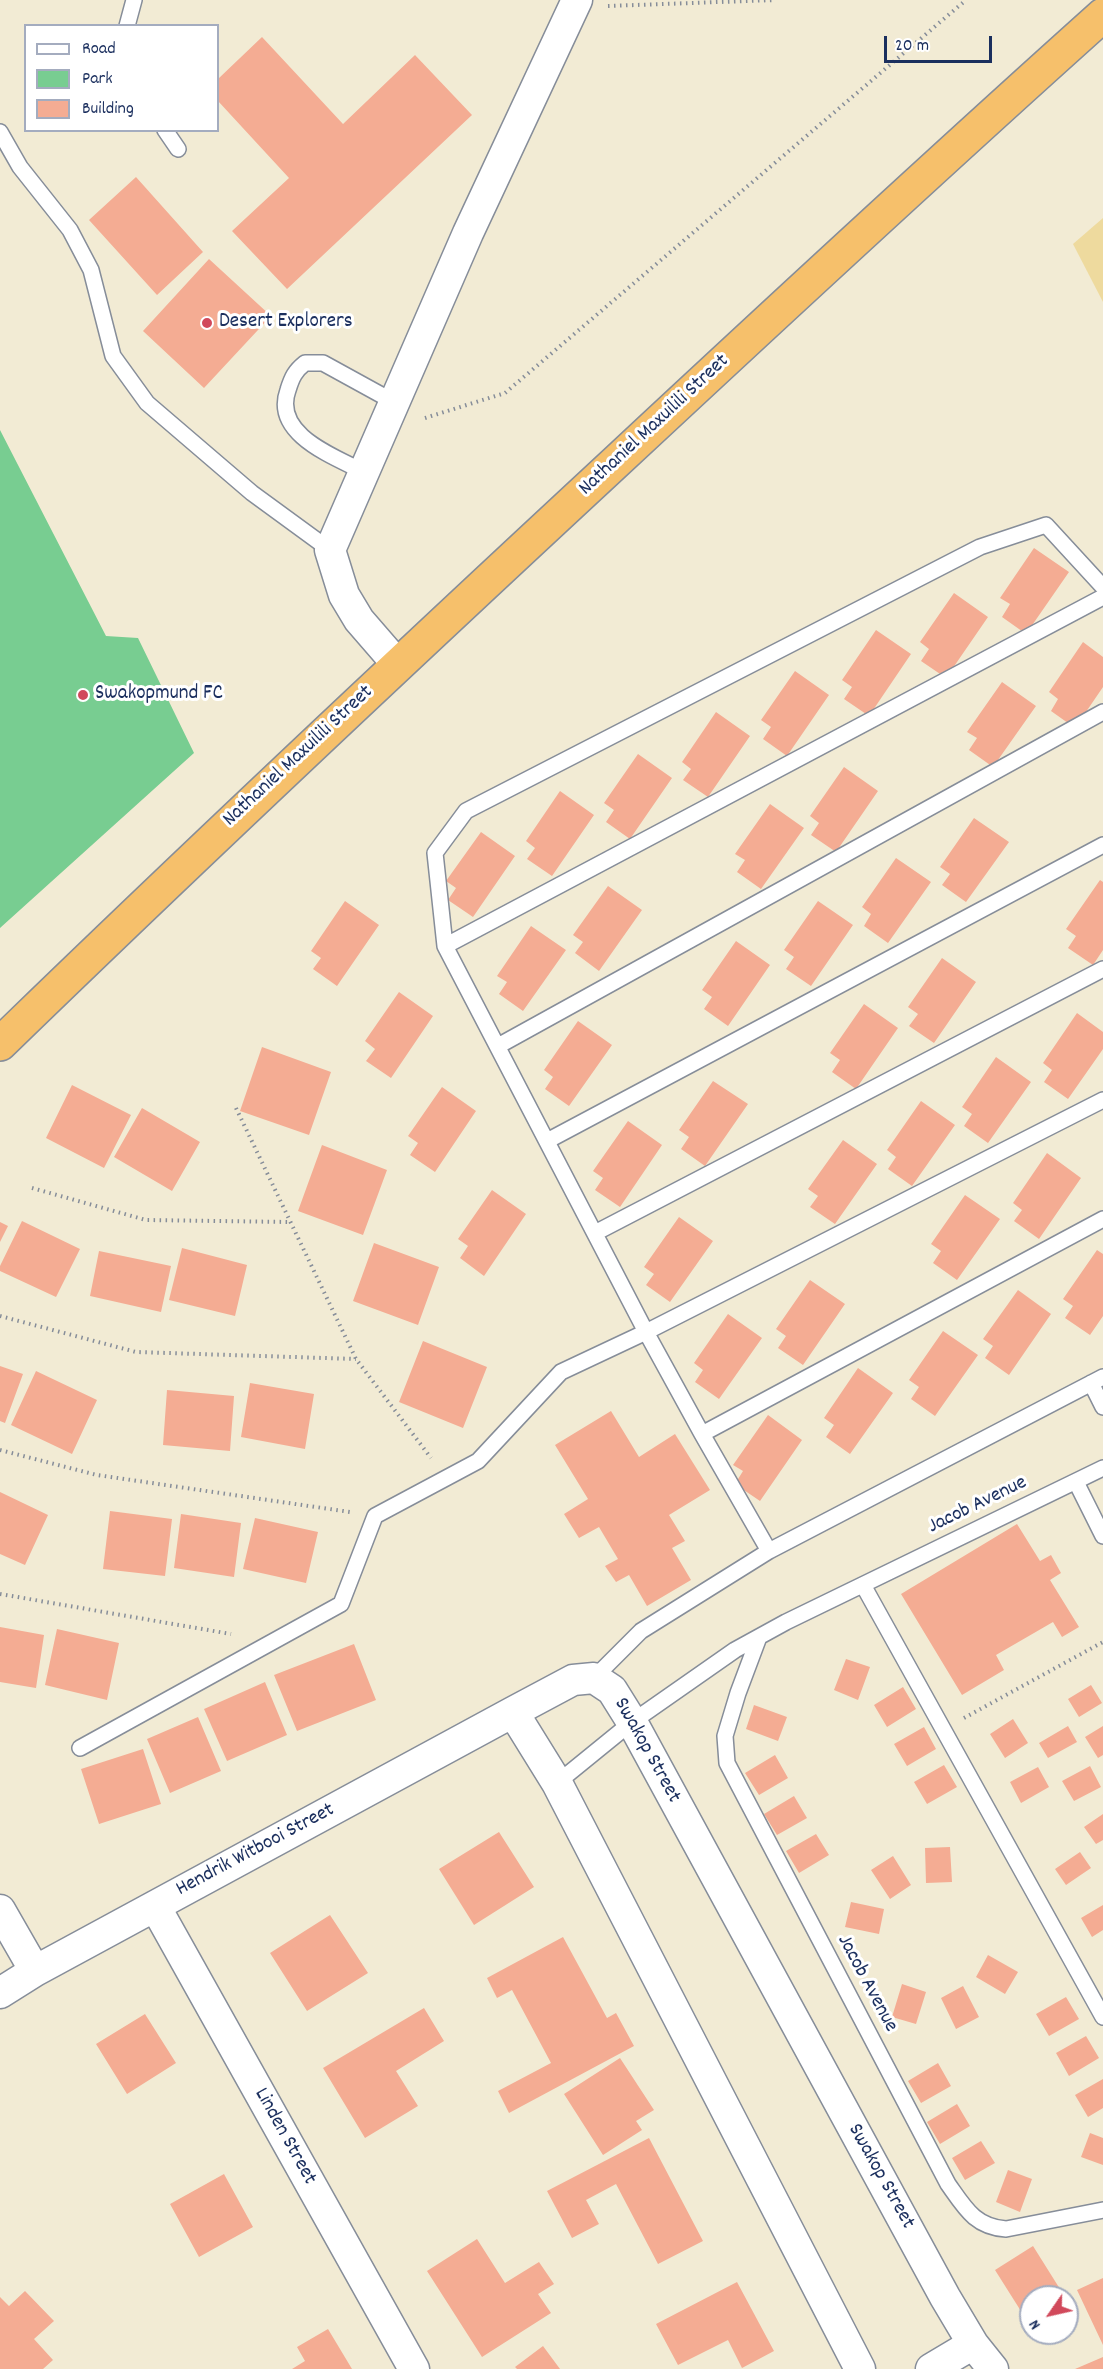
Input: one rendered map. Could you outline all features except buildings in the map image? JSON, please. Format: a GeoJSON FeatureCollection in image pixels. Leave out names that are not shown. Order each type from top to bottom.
{"type":"FeatureCollection","features":[{"type":"Feature","properties":{"kind":"highway","name":"Nathaniel Maxuilili Street"},"geometry":{"type":"LineString","coordinates":[[0,1044],[210,840],[398,664],[919,180],[1103,15]]}},
{"type":"Feature","properties":{"kind":"highway","name":"Nathaniel Maxuilili Street"},"geometry":{"type":"LineString","coordinates":[[0,1015],[210,840]]}},
{"type":"Feature","properties":{"kind":"street"},"geometry":{"type":"LineString","coordinates":[[398,664],[359,620],[344,595],[330,550],[571,2]]}},
{"type":"Feature","properties":{"kind":"street","name":"Swakop Street"},"geometry":{"type":"LineString","coordinates":[[513,1712],[573,1680],[594,1677],[612,1690],[632,1722],[945,2297],[973,2344],[993,2369]]}},
{"type":"Feature","properties":{"kind":"street"},"geometry":{"type":"LineString","coordinates":[[513,1712],[557,1783],[860,2369]]}},
{"type":"Feature","properties":{"kind":"street","name":"Hendrik Witbooi Street"},"geometry":{"type":"LineString","coordinates":[[0,1993],[35,1971],[513,1712]]}},
{"type":"Feature","properties":{"kind":"street","name":"Linden Street"},"geometry":{"type":"LineString","coordinates":[[155,1906],[414,2369]]}},
{"type":"Feature","properties":{"kind":"street"},"geometry":{"type":"LineString","coordinates":[[0,1910],[35,1971]]}},
{"type":"Feature","properties":{"kind":"street"},"geometry":{"type":"LineString","coordinates":[[932,2369],[973,2344]]}},
{"type":"Feature","properties":{"kind":"lane"},"geometry":{"type":"LineString","coordinates":[[128,24],[134,0]]}},
{"type":"Feature","properties":{"kind":"lane"},"geometry":{"type":"LineString","coordinates":[[0,132],[20,167],[70,230],[91,270],[113,356],[147,403],[252,493],[330,550]]}},
{"type":"Feature","properties":{"kind":"lane"},"geometry":{"type":"LineString","coordinates":[[166,132],[178,149]]}},
{"type":"Feature","properties":{"kind":"lane"},"geometry":{"type":"LineString","coordinates":[[364,472],[314,446],[288,420],[284,400],[294,371],[305,363],[323,363],[394,402]]}},
{"type":"Feature","properties":{"kind":"lane"},"geometry":{"type":"LineString","coordinates":[[769,1551],[646,1332],[445,946],[435,854],[465,812],[980,547],[1046,525],[1103,587]]}},
{"type":"Feature","properties":{"kind":"lane"},"geometry":{"type":"LineString","coordinates":[[445,946],[1103,597]]}},
{"type":"Feature","properties":{"kind":"lane"},"geometry":{"type":"LineString","coordinates":[[498,1046],[1103,712]]}},
{"type":"Feature","properties":{"kind":"lane"},"geometry":{"type":"LineString","coordinates":[[548,1141],[1103,845]]}},
{"type":"Feature","properties":{"kind":"lane"},"geometry":{"type":"LineString","coordinates":[[595,1233],[1103,969]]}},
{"type":"Feature","properties":{"kind":"lane"},"geometry":{"type":"LineString","coordinates":[[80,1748],[341,1604],[375,1516],[478,1461],[561,1372],[646,1332],[1103,1100]]}},
{"type":"Feature","properties":{"kind":"lane"},"geometry":{"type":"LineString","coordinates":[[702,1434],[1103,1219]]}},
{"type":"Feature","properties":{"kind":"lane"},"geometry":{"type":"LineString","coordinates":[[594,1677],[641,1631],[769,1551],[1097,1380],[1103,1407]]}},
{"type":"Feature","properties":{"kind":"lane","name":"Jacob Avenue"},"geometry":{"type":"LineString","coordinates":[[557,1783],[632,1722],[735,1650],[1103,1468]]}},
{"type":"Feature","properties":{"kind":"lane"},"geometry":{"type":"LineString","coordinates":[[1076,1482],[1103,1536]]}},
{"type":"Feature","properties":{"kind":"lane"},"geometry":{"type":"LineString","coordinates":[[863,1585],[1103,2017]]}},
{"type":"Feature","properties":{"kind":"lane","name":"Jacob Avenue"},"geometry":{"type":"LineString","coordinates":[[759,1637],[725,1736],[727,1764],[948,2184],[977,2221],[990,2228],[1006,2229],[1103,2210]]}},
{"type":"Feature","properties":{"kind":"path"},"geometry":{"type":"LineString","coordinates":[[571,2],[775,0]]}},
{"type":"Feature","properties":{"kind":"path"},"geometry":{"type":"LineString","coordinates":[[381,431],[505,393],[966,0]]}},
{"type":"Feature","properties":{"kind":"path"},"geometry":{"type":"LineString","coordinates":[[236,1108],[356,1359],[446,1478]]}},
{"type":"Feature","properties":{"kind":"path"},"geometry":{"type":"LineString","coordinates":[[32,1188],[146,1220],[290,1222]]}},
{"type":"Feature","properties":{"kind":"path"},"geometry":{"type":"LineString","coordinates":[[0,1316],[136,1352],[356,1359]]}},
{"type":"Feature","properties":{"kind":"path"},"geometry":{"type":"LineString","coordinates":[[0,1450],[97,1475],[375,1516]]}},
{"type":"Feature","properties":{"kind":"path"},"geometry":{"type":"LineString","coordinates":[[0,1594],[273,1641]]}},
{"type":"Feature","properties":{"kind":"path"},"geometry":{"type":"LineString","coordinates":[[943,1730],[1103,1642]]}},
{"type":"Feature","properties":{"kind":"green space","name":"Swakopmund FC"},"geometry":{"type":"Polygon","coordinates":[[[0,430],[106,636],[138,638],[194,753],[0,928],[0,430]]]}},
{"type":"Feature","properties":{"kind":"sand"},"geometry":{"type":"Polygon","coordinates":[[[1103,218],[1103,302],[1073,244],[1103,218]]]}},
{"type":"Feature","properties":{"kind":"place","name":"Desert Explorers"},"geometry":{"type":"Point","coordinates":[207,323]}},
{"type":"Feature","properties":{"kind":"place","name":"Swakopmund FC"},"geometry":{"type":"Point","coordinates":[83,695]}}]}
